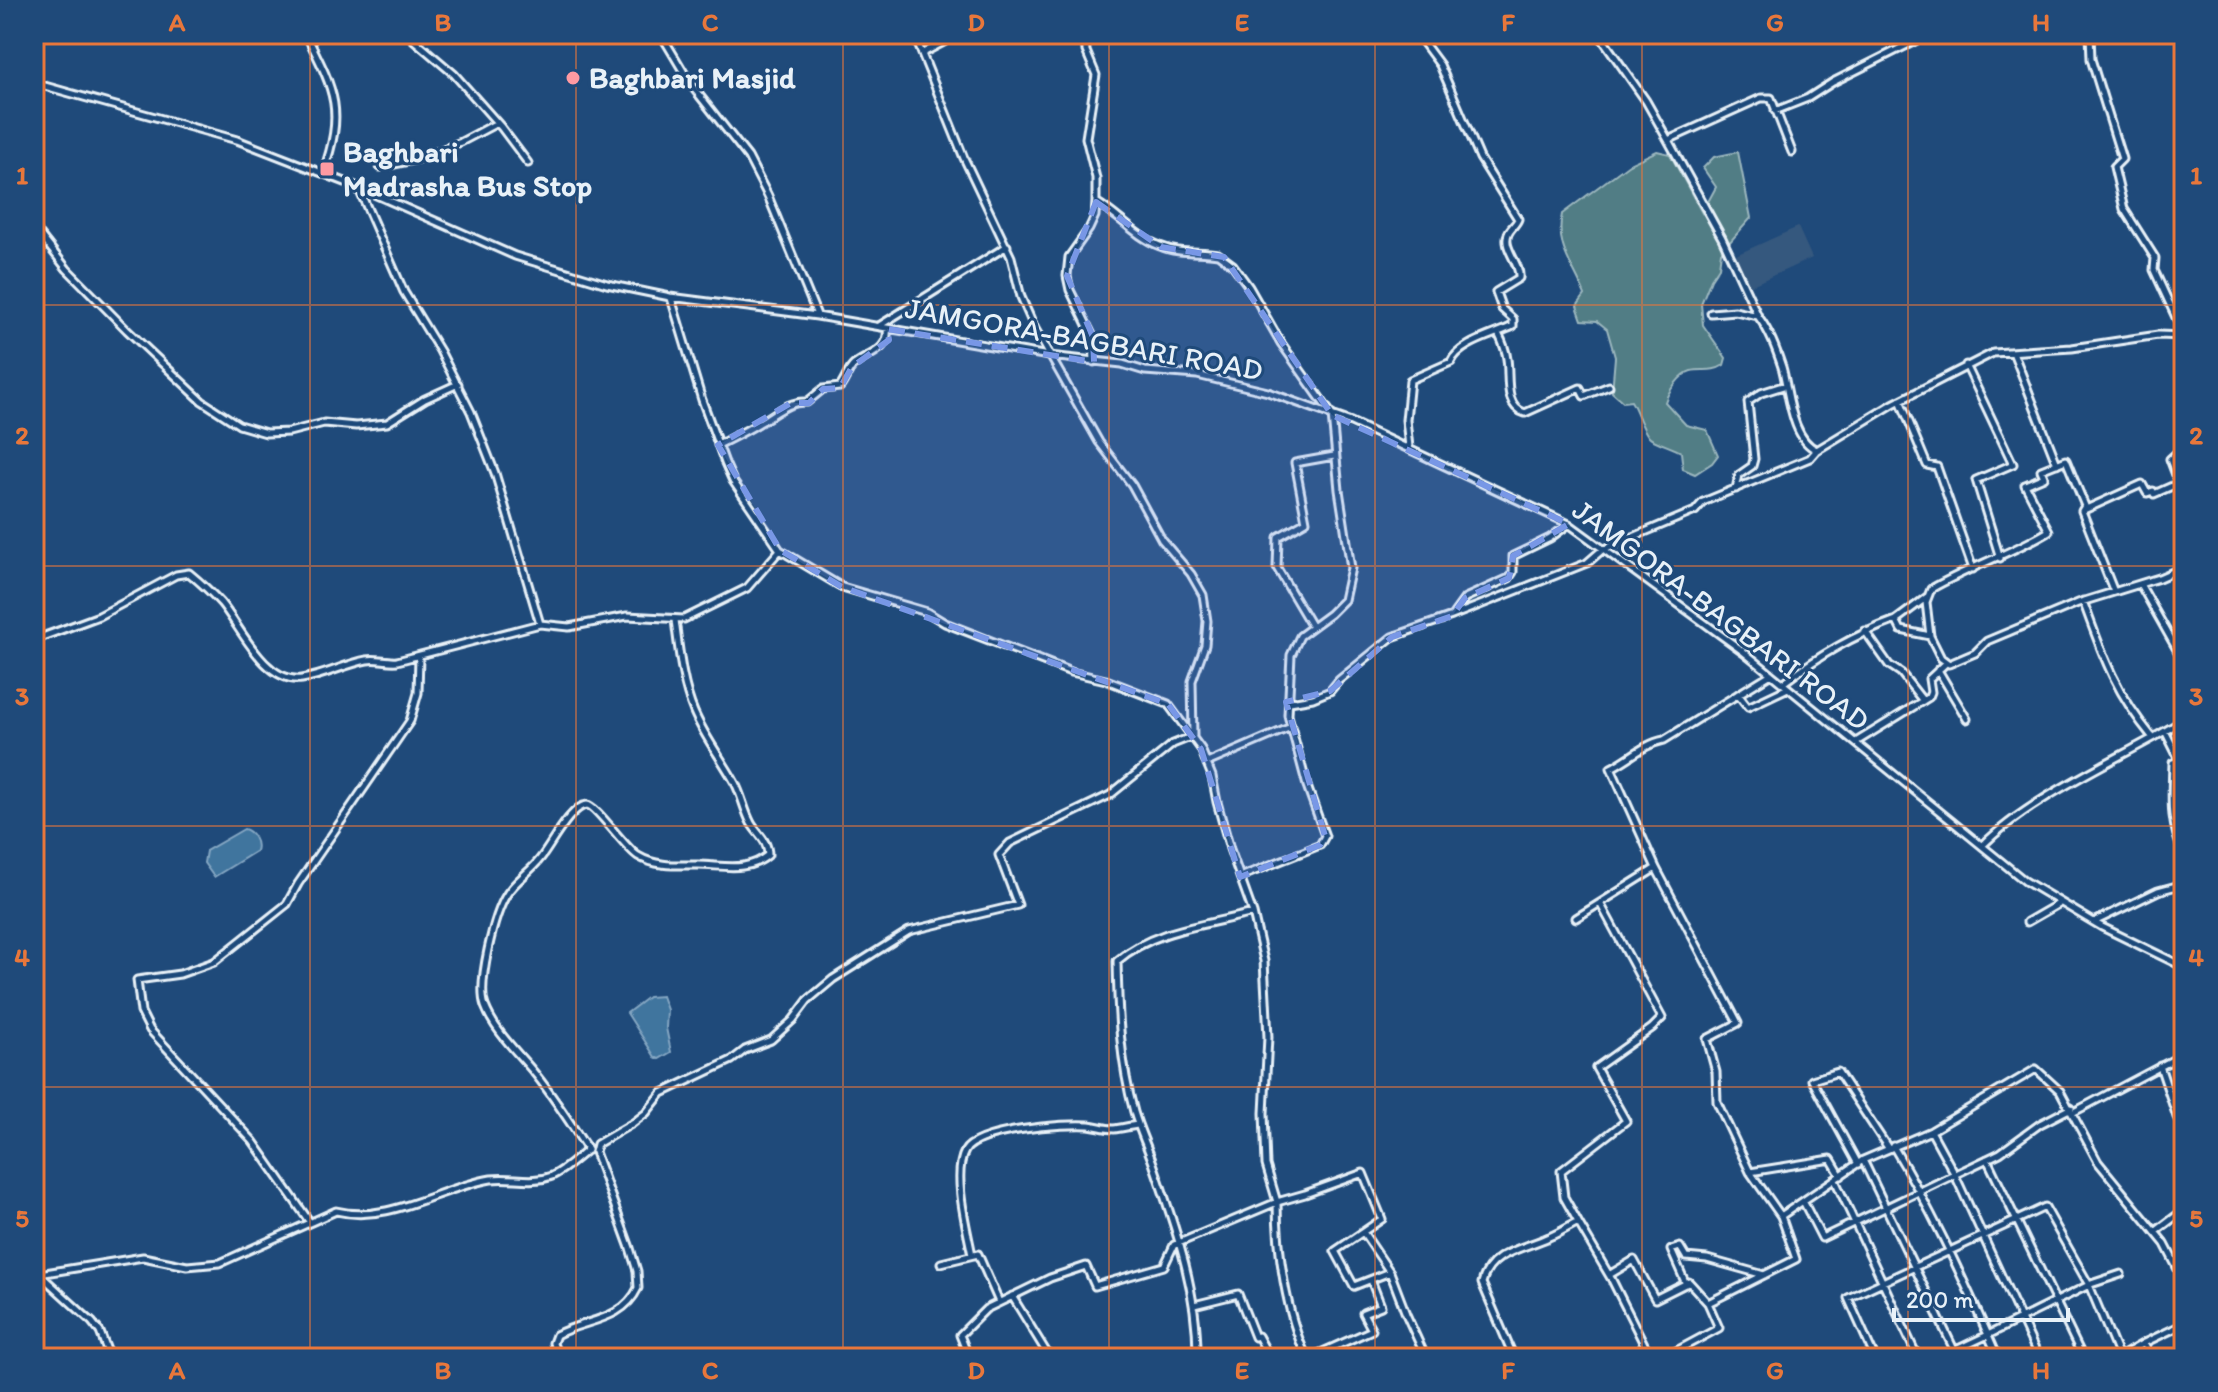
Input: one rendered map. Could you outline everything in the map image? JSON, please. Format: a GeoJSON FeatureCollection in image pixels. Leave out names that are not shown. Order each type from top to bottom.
{"type":"FeatureCollection","features":[{"type":"Feature","properties":{"kind":"street"},"geometry":{"type":"LineString","coordinates":[[323,173],[335,130],[336,109],[325,73],[307,36],[328,34]]}},
{"type":"Feature","properties":{"kind":"street"},"geometry":{"type":"LineString","coordinates":[[407,34],[454,74],[528,163]]}},
{"type":"Feature","properties":{"kind":"street"},"geometry":{"type":"LineString","coordinates":[[661,34],[692,86],[748,157],[771,203],[817,316]]}},
{"type":"Feature","properties":{"kind":"street"},"geometry":{"type":"LineString","coordinates":[[914,34],[968,168],[1007,246],[1026,312],[1099,442],[1132,485],[1162,540],[1191,574],[1203,595],[1207,621],[1205,645],[1192,681],[1193,736]]}},
{"type":"Feature","properties":{"kind":"street"},"geometry":{"type":"LineString","coordinates":[[923,53],[959,34]]}},
{"type":"Feature","properties":{"kind":"street"},"geometry":{"type":"LineString","coordinates":[[1085,34],[1086,51],[1096,75],[1086,138],[1096,178],[1095,216],[1069,257],[1067,276],[1070,290],[1093,337],[1094,362]]}},
{"type":"Feature","properties":{"kind":"street"},"geometry":{"type":"LineString","coordinates":[[1409,448],[1406,420],[1410,380],[1451,362],[1454,354],[1513,326],[1513,319],[1496,299],[1496,292],[1519,278],[1520,272],[1507,242],[1508,234],[1518,219],[1480,158],[1440,65],[1417,34]]}},
{"type":"Feature","properties":{"kind":"street"},"geometry":{"type":"LineString","coordinates":[[1599,34],[1646,101],[1722,238],[1758,316],[1769,331],[1802,437],[1809,447],[1817,450]]}},
{"type":"Feature","properties":{"kind":"street"},"geometry":{"type":"LineString","coordinates":[[1775,111],[1808,98],[1833,82],[1929,34]]}},
{"type":"Feature","properties":{"kind":"street"},"geometry":{"type":"LineString","coordinates":[[1290,702],[1330,691],[1392,637],[1587,563],[1602,550],[1695,511],[1703,502],[1810,458],[1817,450],[1900,400],[1993,353],[2072,348],[2158,335],[2182,336],[2154,270],[2155,258],[2127,217],[2118,192],[2114,167],[2122,159],[2091,59],[2090,34]]}},
{"type":"Feature","properties":{"kind":"street","name":"JAMGORA-BAGBARI ROAD"},"geometry":{"type":"LineString","coordinates":[[34,83],[237,140],[560,272],[670,297],[817,316],[1049,356],[1122,364],[1145,371],[1197,375],[1268,392],[1332,415],[1569,524],[1771,674],[2025,881],[2094,922],[2184,967]]}},
{"type":"Feature","properties":{"kind":"street"},"geometry":{"type":"LineString","coordinates":[[1668,140],[1761,98],[1771,98],[1792,152]]}},
{"type":"Feature","properties":{"kind":"street"},"geometry":{"type":"LineString","coordinates":[[380,167],[418,159],[497,123]]}},
{"type":"Feature","properties":{"kind":"street"},"geometry":{"type":"LineString","coordinates":[[358,187],[404,292],[458,384],[495,473],[540,624]]}},
{"type":"Feature","properties":{"kind":"street"},"geometry":{"type":"LineString","coordinates":[[1096,202],[1161,247],[1224,257],[1249,287],[1281,343],[1332,415],[1351,568],[1344,600],[1300,636],[1291,655],[1288,715],[1307,786],[1325,836],[1320,845],[1240,877]]}},
{"type":"Feature","properties":{"kind":"street"},"geometry":{"type":"LineString","coordinates":[[34,227],[67,269],[127,330],[202,401],[239,425],[266,433],[289,432],[324,423],[356,426],[387,423],[425,399],[458,384]]}},
{"type":"Feature","properties":{"kind":"street"},"geometry":{"type":"LineString","coordinates":[[878,327],[1007,246]]}},
{"type":"Feature","properties":{"kind":"street"},"geometry":{"type":"LineString","coordinates":[[670,297],[718,445],[733,481],[780,550],[842,587],[927,612],[945,623],[1071,672],[1106,680],[1168,704],[1193,736],[1207,763],[1253,913],[1264,961],[1268,1037],[1264,1113],[1266,1165],[1277,1202],[1277,1239],[1292,1325],[1308,1358],[1372,1330],[1363,1313],[1381,1306],[1371,1280]]}},
{"type":"Feature","properties":{"kind":"street"},"geometry":{"type":"LineString","coordinates":[[1711,313],[1735,311],[1758,316]]}},
{"type":"Feature","properties":{"kind":"street"},"geometry":{"type":"LineString","coordinates":[[718,445],[791,403],[807,402],[823,389],[840,387],[852,367],[885,344],[887,329]]}},
{"type":"Feature","properties":{"kind":"street"},"geometry":{"type":"LineString","coordinates":[[1498,333],[1508,361],[1508,388],[1517,410],[1521,412],[1525,413],[1580,388],[1584,396],[1609,386]]}},
{"type":"Feature","properties":{"kind":"street"},"geometry":{"type":"LineString","coordinates":[[2013,352],[2057,464]]}},
{"type":"Feature","properties":{"kind":"street"},"geometry":{"type":"LineString","coordinates":[[1966,365],[2013,464],[1976,480],[2000,558]]}},
{"type":"Feature","properties":{"kind":"street"},"geometry":{"type":"LineString","coordinates":[[1736,489],[1739,475],[1752,466],[1754,459],[1748,402],[1761,393],[1786,385]]}},
{"type":"Feature","properties":{"kind":"street"},"geometry":{"type":"LineString","coordinates":[[1900,400],[1927,465],[1937,467],[1973,569]]}},
{"type":"Feature","properties":{"kind":"street"},"geometry":{"type":"LineString","coordinates":[[2083,510],[2142,484],[2147,493],[2153,491],[2154,494],[2179,483],[2170,459],[2181,449],[2184,440]]}},
{"type":"Feature","properties":{"kind":"street"},"geometry":{"type":"LineString","coordinates":[[1312,627],[1277,568],[1278,537],[1306,521],[1295,463],[1335,456]]}},
{"type":"Feature","properties":{"kind":"street"},"geometry":{"type":"LineString","coordinates":[[1738,694],[1748,707],[1785,686],[1822,653],[1865,631],[1896,620],[1927,597],[1931,589],[2000,558],[2049,531],[2025,485],[2044,477],[2041,470],[2066,460],[2085,506],[2083,510],[2097,555],[2114,592]]}},
{"type":"Feature","properties":{"kind":"street"},"geometry":{"type":"LineString","coordinates":[[1452,616],[1465,598],[1509,578],[1513,572],[1513,556],[1550,538],[1569,524]]}},
{"type":"Feature","properties":{"kind":"street"},"geometry":{"type":"LineString","coordinates":[[34,640],[99,616],[183,573],[189,573],[219,601],[250,647],[267,665],[288,678],[302,679],[371,659],[386,663],[540,624],[576,626],[627,616],[675,620],[699,613],[747,588],[780,550]]}},
{"type":"Feature","properties":{"kind":"street"},"geometry":{"type":"LineString","coordinates":[[1856,742],[1923,701],[1931,692],[1929,679],[1938,670],[1945,664],[1975,653],[1987,641],[2083,601],[2184,567]]}},
{"type":"Feature","properties":{"kind":"street"},"geometry":{"type":"LineString","coordinates":[[2140,584],[2184,662]]}},
{"type":"Feature","properties":{"kind":"street"},"geometry":{"type":"LineString","coordinates":[[1927,597],[1930,636],[1945,664]]}},
{"type":"Feature","properties":{"kind":"street"},"geometry":{"type":"LineString","coordinates":[[2083,601],[2112,677],[2130,710],[2153,738]]}},
{"type":"Feature","properties":{"kind":"street"},"geometry":{"type":"LineString","coordinates":[[588,1150],[554,1099],[492,1019],[483,998],[493,924],[506,895],[543,856],[572,813],[587,805],[603,816],[626,846],[645,859],[675,865],[730,868],[760,862],[768,855],[766,842],[753,827],[737,787],[706,738],[693,709],[675,620]]}},
{"type":"Feature","properties":{"kind":"street"},"geometry":{"type":"LineString","coordinates":[[1896,620],[1901,630],[1930,636]]}},
{"type":"Feature","properties":{"kind":"street"},"geometry":{"type":"LineString","coordinates":[[1865,631],[1889,665],[1901,673],[1923,701]]}},
{"type":"Feature","properties":{"kind":"street"},"geometry":{"type":"LineString","coordinates":[[309,1221],[253,1141],[150,1030],[141,1012],[137,980],[180,974],[214,962],[287,904],[410,721],[418,693],[419,656]]}},
{"type":"Feature","properties":{"kind":"street"},"geometry":{"type":"LineString","coordinates":[[1938,670],[1967,719]]}},
{"type":"Feature","properties":{"kind":"street"},"geometry":{"type":"LineString","coordinates":[[1708,1303],[1796,1259],[1781,1216],[1750,1172],[1717,1102],[1716,1072],[1707,1039],[1738,1023],[1656,868],[1611,768],[1651,742],[1664,740],[1771,674]]}},
{"type":"Feature","properties":{"kind":"street"},"geometry":{"type":"LineString","coordinates":[[1982,846],[1998,830],[2044,800],[2184,720]]}},
{"type":"Feature","properties":{"kind":"street"},"geometry":{"type":"LineString","coordinates":[[1207,763],[1291,727]]}},
{"type":"Feature","properties":{"kind":"street"},"geometry":{"type":"LineString","coordinates":[[2165,731],[2180,761],[2173,763],[2170,800],[2175,833],[2184,855]]}},
{"type":"Feature","properties":{"kind":"street"},"geometry":{"type":"LineString","coordinates":[[37,1272],[143,1257],[187,1266],[220,1263],[336,1211],[353,1215],[378,1214],[490,1179],[538,1180],[558,1173],[640,1118],[662,1093],[771,1040],[828,983],[909,931],[1018,905],[999,855],[1010,843],[1110,795],[1173,744],[1193,736]]}},
{"type":"Feature","properties":{"kind":"street"},"geometry":{"type":"LineString","coordinates":[[1576,918],[1656,868]]}},
{"type":"Feature","properties":{"kind":"street"},"geometry":{"type":"LineString","coordinates":[[2094,922],[2158,891],[2184,884]]}},
{"type":"Feature","properties":{"kind":"street"},"geometry":{"type":"LineString","coordinates":[[1600,903],[1662,1018],[1641,1037],[1596,1068],[1626,1121],[1561,1171],[1564,1197],[1609,1275],[1651,1358]]}},
{"type":"Feature","properties":{"kind":"street"},"geometry":{"type":"LineString","coordinates":[[2027,922],[2060,903]]}},
{"type":"Feature","properties":{"kind":"street"},"geometry":{"type":"LineString","coordinates":[[1197,1358],[1198,1332],[1180,1243],[1138,1125],[1126,1078],[1118,1028],[1117,961],[1152,938],[1253,913]]}},
{"type":"Feature","properties":{"kind":"street"},"geometry":{"type":"LineString","coordinates":[[1803,1201],[1822,1238],[2000,1153],[2040,1124],[2184,1054]]}},
{"type":"Feature","properties":{"kind":"street"},"geometry":{"type":"LineString","coordinates":[[2173,1060],[2184,1087]]}},
{"type":"Feature","properties":{"kind":"street"},"geometry":{"type":"LineString","coordinates":[[2160,1066],[2184,1130]]}},
{"type":"Feature","properties":{"kind":"street"},"geometry":{"type":"LineString","coordinates":[[1781,1216],[1860,1162],[1931,1131],[2036,1069],[2060,1091],[2098,1162],[2155,1232],[2172,1256],[2184,1281]]}},
{"type":"Feature","properties":{"kind":"street"},"geometry":{"type":"LineString","coordinates":[[1958,1358],[1886,1206],[1812,1080],[1838,1072],[1920,1190],[1998,1358]]}},
{"type":"Feature","properties":{"kind":"street"},"geometry":{"type":"LineString","coordinates":[[972,1255],[959,1170],[965,1149],[981,1138],[1006,1133],[1073,1126],[1110,1129],[1138,1125]]}},
{"type":"Feature","properties":{"kind":"street"},"geometry":{"type":"LineString","coordinates":[[1931,1131],[1954,1173],[2039,1358]]}},
{"type":"Feature","properties":{"kind":"street"},"geometry":{"type":"LineString","coordinates":[[558,1358],[553,1343],[556,1335],[574,1326],[609,1317],[623,1308],[638,1288],[637,1271],[595,1147]]}},
{"type":"Feature","properties":{"kind":"street"},"geometry":{"type":"LineString","coordinates":[[1750,1172],[1831,1159],[1841,1176]]}},
{"type":"Feature","properties":{"kind":"street"},"geometry":{"type":"LineString","coordinates":[[1987,1159],[2083,1358]]}},
{"type":"Feature","properties":{"kind":"street"},"geometry":{"type":"LineString","coordinates":[[969,1358],[960,1335],[986,1309],[1050,1278],[1086,1266],[1095,1286],[1164,1266],[1174,1245],[1277,1202],[1363,1173],[1382,1219],[1335,1251],[1354,1286],[1390,1272]]}},
{"type":"Feature","properties":{"kind":"street"},"geometry":{"type":"LineString","coordinates":[[1835,1180],[1918,1358]]}},
{"type":"Feature","properties":{"kind":"street"},"geometry":{"type":"LineString","coordinates":[[1875,1358],[1848,1298],[2045,1207],[2089,1285],[2119,1358],[2184,1324]]}},
{"type":"Feature","properties":{"kind":"street"},"geometry":{"type":"LineString","coordinates":[[2155,1232],[2184,1210]]}},
{"type":"Feature","properties":{"kind":"street"},"geometry":{"type":"LineString","coordinates":[[1514,1358],[1482,1283],[1484,1273],[1494,1261],[1509,1252],[1549,1238],[1578,1222]]}},
{"type":"Feature","properties":{"kind":"street"},"geometry":{"type":"LineString","coordinates":[[1363,1232],[1390,1272],[1426,1358]]}},
{"type":"Feature","properties":{"kind":"street"},"geometry":{"type":"LineString","coordinates":[[1686,1284],[1671,1250],[1680,1247],[1686,1257],[1707,1259],[1765,1275]]}},
{"type":"Feature","properties":{"kind":"street"},"geometry":{"type":"LineString","coordinates":[[941,1263],[978,1254],[999,1302]]}},
{"type":"Feature","properties":{"kind":"street"},"geometry":{"type":"LineString","coordinates":[[1609,1275],[1634,1260],[1655,1299],[1689,1282],[1708,1303],[1719,1328],[1663,1358]]}},
{"type":"Feature","properties":{"kind":"street"},"geometry":{"type":"LineString","coordinates":[[37,1272],[92,1322],[110,1358]]}},
{"type":"Feature","properties":{"kind":"street"},"geometry":{"type":"LineString","coordinates":[[1939,1358],[2055,1300],[2121,1274]]}},
{"type":"Feature","properties":{"kind":"street"},"geometry":{"type":"LineString","coordinates":[[1194,1305],[1238,1294],[1255,1337],[1258,1336],[1270,1358]]}},
{"type":"Feature","properties":{"kind":"street"},"geometry":{"type":"LineString","coordinates":[[1012,1296],[1050,1358]]}},
{"type":"Feature","properties":{"kind":"street"},"geometry":{"type":"LineString","coordinates":[[2144,1343],[2151,1358]]}},
{"type":"Feature","properties":{"kind":"highlighted area"},"geometry":{"type":"Polygon","coordinates":[[[1096,202],[1161,247],[1224,257],[1332,415],[1569,524],[1513,556],[1509,578],[1465,598],[1452,616],[1392,637],[1330,691],[1286,702],[1325,836],[1320,845],[1240,877],[1201,749],[1168,704],[842,587],[780,550],[718,445],[791,403],[809,403],[823,389],[840,388],[852,367],[889,340],[887,329],[1094,362],[1093,337],[1067,276],[1096,202]]]}},
{"type":"Feature","properties":{"kind":"shaded area"},"geometry":{"type":"Polygon","coordinates":[[[1798,227],[1812,258],[1741,290],[1727,259],[1798,227]]]}},
{"type":"Feature","properties":{"kind":"shaded area"},"geometry":{"type":"Polygon","coordinates":[[[244,829],[254,837],[256,851],[214,877],[204,863],[206,851],[244,829]]]}},
{"type":"Feature","properties":{"kind":"shaded area"},"geometry":{"type":"Polygon","coordinates":[[[662,996],[667,1010],[666,1028],[671,1052],[659,1059],[627,1013],[648,997],[662,996]]]}},
{"type":"Feature","properties":{"kind":"green space"},"geometry":{"type":"Polygon","coordinates":[[[1657,151],[1670,154],[1702,213],[1716,187],[1703,168],[1714,157],[1738,152],[1751,218],[1721,252],[1719,267],[1701,304],[1703,325],[1726,358],[1724,365],[1687,373],[1675,384],[1665,402],[1686,425],[1707,430],[1718,455],[1695,474],[1683,469],[1681,452],[1650,438],[1631,401],[1623,402],[1612,392],[1615,357],[1607,329],[1597,321],[1582,320],[1577,306],[1585,295],[1566,256],[1561,236],[1562,214],[1629,164],[1657,151]]]}},
{"type":"Feature","properties":{"kind":"place","name":"Baghbari Masjid"},"geometry":{"type":"Point","coordinates":[573,78]}},
{"type":"Feature","properties":{"kind":"place","name":"Baghbari Madrasha Bus Stop"},"geometry":{"type":"Point","coordinates":[327,169]}}]}
